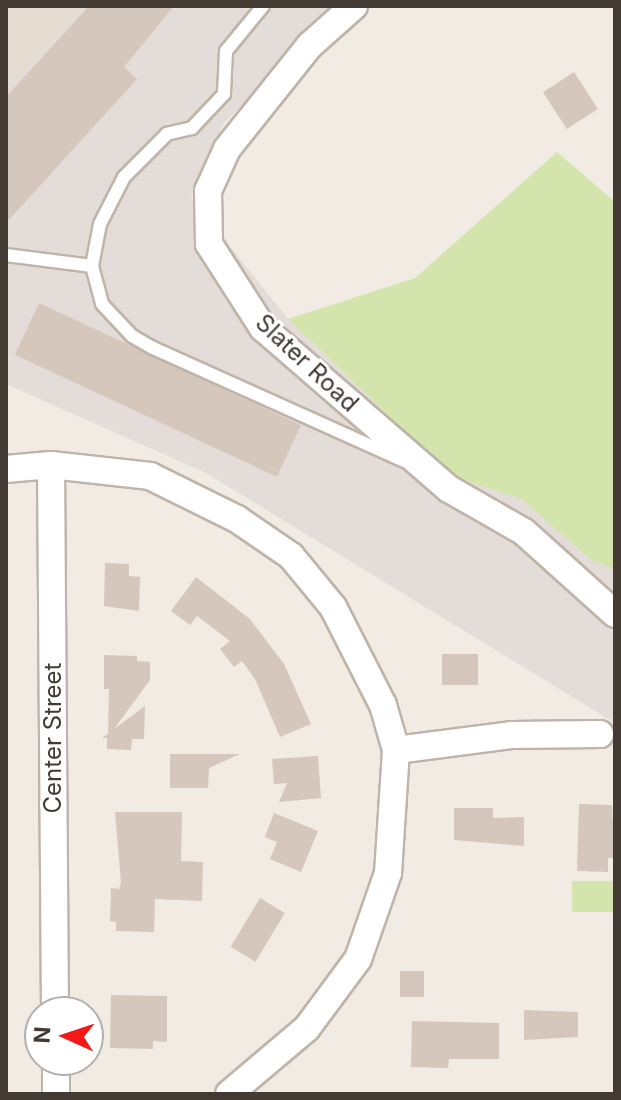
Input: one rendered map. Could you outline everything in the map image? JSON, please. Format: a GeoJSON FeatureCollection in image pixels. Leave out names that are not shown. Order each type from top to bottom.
{"type":"FeatureCollection","features":[{"type":"Feature","properties":{"kind":"street","name":"Slater Road"},"geometry":{"type":"LineString","coordinates":[[354,6],[310,45],[227,149],[208,191],[209,244],[263,328],[432,474],[524,532],[615,614]]}},
{"type":"Feature","properties":{"kind":"street"},"geometry":{"type":"LineString","coordinates":[[6,469],[51,465],[150,476],[237,519],[291,556],[333,607],[383,705],[396,750],[388,873],[358,959],[307,1028],[229,1094]]}},
{"type":"Feature","properties":{"kind":"street","name":"Center Street"},"geometry":{"type":"LineString","coordinates":[[51,465],[55,996]]}},
{"type":"Feature","properties":{"kind":"street"},"geometry":{"type":"LineString","coordinates":[[396,750],[511,735],[600,734]]}},
{"type":"Feature","properties":{"kind":"lane"},"geometry":{"type":"LineString","coordinates":[[263,6],[226,51],[224,94],[192,128],[167,134],[124,177],[100,224],[92,266],[102,304],[132,336],[432,474]]}},
{"type":"Feature","properties":{"kind":"lane"},"geometry":{"type":"LineString","coordinates":[[6,255],[92,266]]}},
{"type":"Feature","properties":{"kind":"shaded area"},"geometry":{"type":"Polygon","coordinates":[[[6,6],[86,6],[6,89],[6,6]]]}},
{"type":"Feature","properties":{"kind":"shaded area"},"geometry":{"type":"Polygon","coordinates":[[[86,6],[341,6],[224,123],[191,198],[288,319],[453,477],[521,499],[592,561],[615,569],[615,723],[206,473],[6,384],[6,89],[86,6]]]}},
{"type":"Feature","properties":{"kind":"green space"},"geometry":{"type":"Polygon","coordinates":[[[557,152],[615,202],[615,569],[592,561],[521,499],[453,477],[288,319],[415,278],[557,152]]]}},
{"type":"Feature","properties":{"kind":"green space"},"geometry":{"type":"Polygon","coordinates":[[[572,881],[615,881],[615,912],[572,912],[572,881]]]}},
{"type":"Feature","properties":{"kind":"building"},"geometry":{"type":"Polygon","coordinates":[[[89,6],[174,6],[124,67],[137,79],[6,223],[6,97],[89,6]]]}},
{"type":"Feature","properties":{"kind":"building"},"geometry":{"type":"Polygon","coordinates":[[[574,72],[598,109],[567,129],[543,92],[574,72]]]}},
{"type":"Feature","properties":{"kind":"building"},"geometry":{"type":"Polygon","coordinates":[[[39,303],[301,425],[277,477],[15,355],[39,303]]]}},
{"type":"Feature","properties":{"kind":"building"},"geometry":{"type":"Polygon","coordinates":[[[105,563],[129,564],[129,576],[140,577],[139,611],[104,606],[105,563]]]}},
{"type":"Feature","properties":{"kind":"building"},"geometry":{"type":"Polygon","coordinates":[[[196,577],[250,619],[284,664],[311,724],[280,737],[255,679],[242,661],[234,667],[220,649],[230,641],[197,616],[190,625],[171,611],[196,577]]]}},
{"type":"Feature","properties":{"kind":"building"},"geometry":{"type":"Polygon","coordinates":[[[442,654],[478,654],[478,685],[442,685],[442,654]]]}},
{"type":"Feature","properties":{"kind":"building"},"geometry":{"type":"Polygon","coordinates":[[[104,655],[137,656],[137,661],[150,662],[150,680],[114,729],[145,706],[144,739],[132,739],[131,750],[107,749],[107,738],[102,738],[108,734],[109,689],[104,689],[104,655]]]}},
{"type":"Feature","properties":{"kind":"building"},"geometry":{"type":"Polygon","coordinates":[[[170,754],[240,754],[209,768],[208,788],[170,788],[170,754]]]}},
{"type":"Feature","properties":{"kind":"building"},"geometry":{"type":"Polygon","coordinates":[[[318,756],[321,798],[279,802],[287,783],[274,784],[272,759],[318,756]]]}},
{"type":"Feature","properties":{"kind":"building"},"geometry":{"type":"Polygon","coordinates":[[[579,804],[612,805],[615,858],[608,858],[608,872],[577,871],[579,804]]]}},
{"type":"Feature","properties":{"kind":"building"},"geometry":{"type":"Polygon","coordinates":[[[454,808],[493,808],[493,818],[524,817],[524,846],[454,840],[454,808]]]}},
{"type":"Feature","properties":{"kind":"building"},"geometry":{"type":"Polygon","coordinates":[[[115,812],[182,812],[181,861],[203,862],[202,901],[155,899],[154,932],[116,931],[116,922],[110,921],[111,888],[119,889],[121,883],[115,812]]]}},
{"type":"Feature","properties":{"kind":"building"},"geometry":{"type":"Polygon","coordinates":[[[274,813],[318,831],[301,872],[270,859],[277,842],[265,837],[274,813]]]}},
{"type":"Feature","properties":{"kind":"building"},"geometry":{"type":"Polygon","coordinates":[[[260,898],[285,913],[256,962],[231,947],[260,898]]]}},
{"type":"Feature","properties":{"kind":"building"},"geometry":{"type":"Polygon","coordinates":[[[400,971],[424,971],[424,997],[400,997],[400,971]]]}},
{"type":"Feature","properties":{"kind":"building"},"geometry":{"type":"Polygon","coordinates":[[[111,995],[167,996],[167,1042],[153,1041],[153,1049],[110,1048],[111,995]]]}},
{"type":"Feature","properties":{"kind":"building"},"geometry":{"type":"Polygon","coordinates":[[[524,1010],[578,1012],[578,1037],[524,1040],[524,1010]]]}},
{"type":"Feature","properties":{"kind":"building"},"geometry":{"type":"Polygon","coordinates":[[[412,1021],[499,1023],[499,1059],[449,1059],[448,1068],[411,1067],[412,1021]]]}}]}
